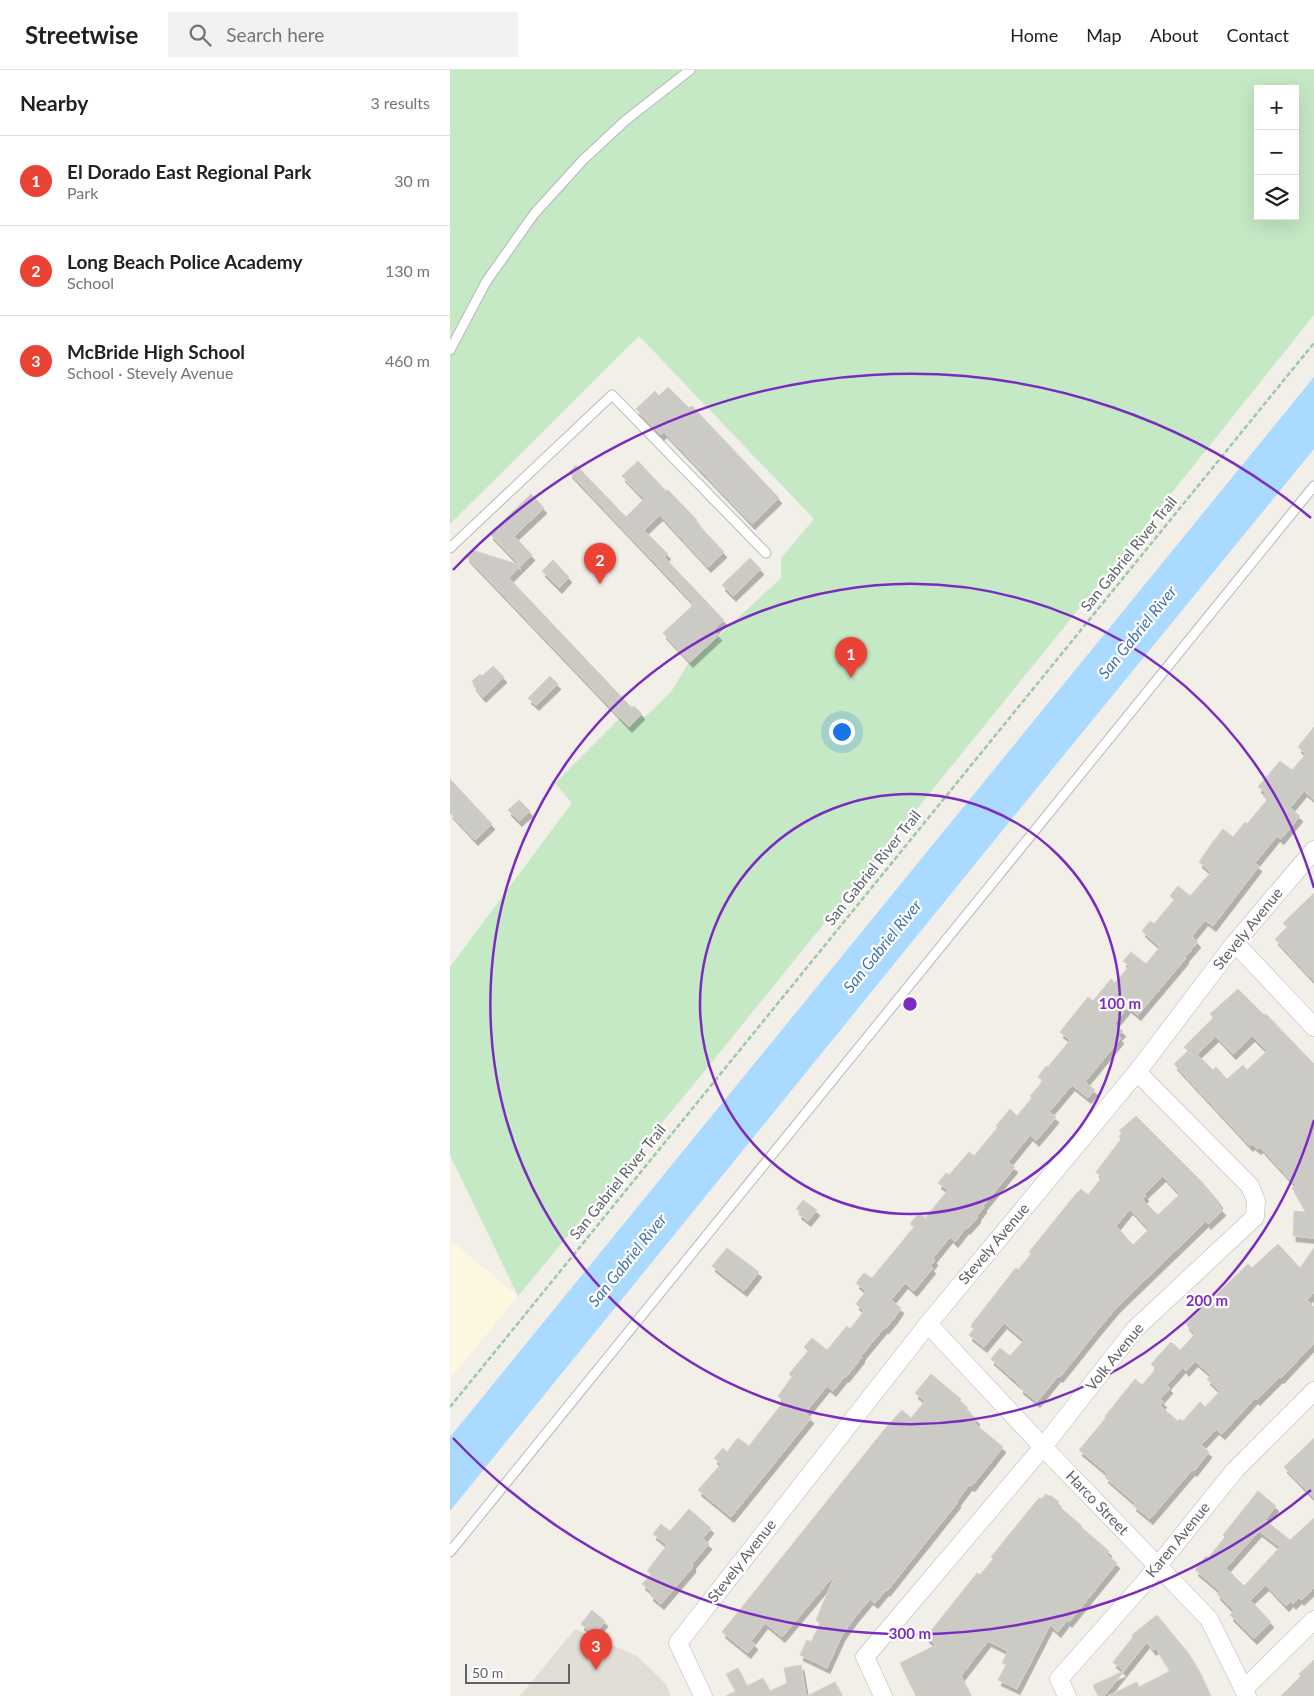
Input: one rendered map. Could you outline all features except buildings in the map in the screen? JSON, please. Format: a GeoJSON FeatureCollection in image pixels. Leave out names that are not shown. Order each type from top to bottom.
{"type":"FeatureCollection","features":[{"type":"Feature","properties":{"kind":"street","name":"Stevely Avenue"},"geometry":{"type":"LineString","coordinates":[[703,1696],[678,1643],[928,1324],[1137,1072],[1235,943],[1314,850]]}},
{"type":"Feature","properties":{"kind":"street"},"geometry":{"type":"LineString","coordinates":[[1235,943],[1314,1027]]}},
{"type":"Feature","properties":{"kind":"street","name":"Volk Avenue"},"geometry":{"type":"LineString","coordinates":[[883,1696],[865,1656],[1043,1447],[1135,1329],[1255,1216],[1256,1201],[1250,1186],[1137,1072]]}},
{"type":"Feature","properties":{"kind":"street","name":"Harco Street"},"geometry":{"type":"LineString","coordinates":[[928,1324],[1043,1447],[1209,1619],[1245,1692]]}},
{"type":"Feature","properties":{"kind":"street","name":"Karen Avenue"},"geometry":{"type":"LineString","coordinates":[[1067,1696],[1059,1679],[1158,1566],[1235,1470],[1314,1391]]}},
{"type":"Feature","properties":{"kind":"street"},"geometry":{"type":"LineString","coordinates":[[1245,1692],[1314,1620]]}},
{"type":"Feature","properties":{"kind":"lane"},"geometry":{"type":"LineString","coordinates":[[450,350],[486,282],[534,214],[583,160],[626,120],[690,70]]}},
{"type":"Feature","properties":{"kind":"lane"},"geometry":{"type":"LineString","coordinates":[[450,548],[612,395],[766,553]]}},
{"type":"Feature","properties":{"kind":"lane"},"geometry":{"type":"LineString","coordinates":[[450,1552],[1314,486]]}},
{"type":"Feature","properties":{"kind":"path","name":"San Gabriel River Trail"},"geometry":{"type":"LineString","coordinates":[[450,1407],[1314,343]]}},
{"type":"Feature","properties":{"kind":"shaded area"},"geometry":{"type":"Polygon","coordinates":[[[450,1240],[518,1296],[450,1379],[450,1240]]]}},
{"type":"Feature","properties":{"kind":"shaded area"},"geometry":{"type":"Polygon","coordinates":[[[575,1629],[637,1656],[665,1683],[671,1696],[520,1696],[575,1629]]]}},
{"type":"Feature","properties":{"kind":"green space"},"geometry":{"type":"Polygon","coordinates":[[[450,70],[1314,70],[1314,315],[699,1078],[518,1296],[450,1155],[450,967],[572,803],[555,783],[632,706],[645,717],[671,692],[688,664],[781,578],[781,558],[814,519],[639,336],[450,524],[450,70]]]}},
{"type":"Feature","properties":{"kind":"water","name":"San Gabriel River"},"geometry":{"type":"Polygon","coordinates":[[[1314,377],[1314,449],[450,1511],[450,1437],[1314,377]]]}},
{"type":"Feature","properties":{"kind":"place","name":"Long Beach Police Academy"},"geometry":{"type":"Point","coordinates":[600,584]}},
{"type":"Feature","properties":{"kind":"place","name":"El Dorado East Regional Park"},"geometry":{"type":"Point","coordinates":[851,678]}},
{"type":"Feature","properties":{"kind":"place","name":"McBride High School"},"geometry":{"type":"Point","coordinates":[596,1670]}}]}
